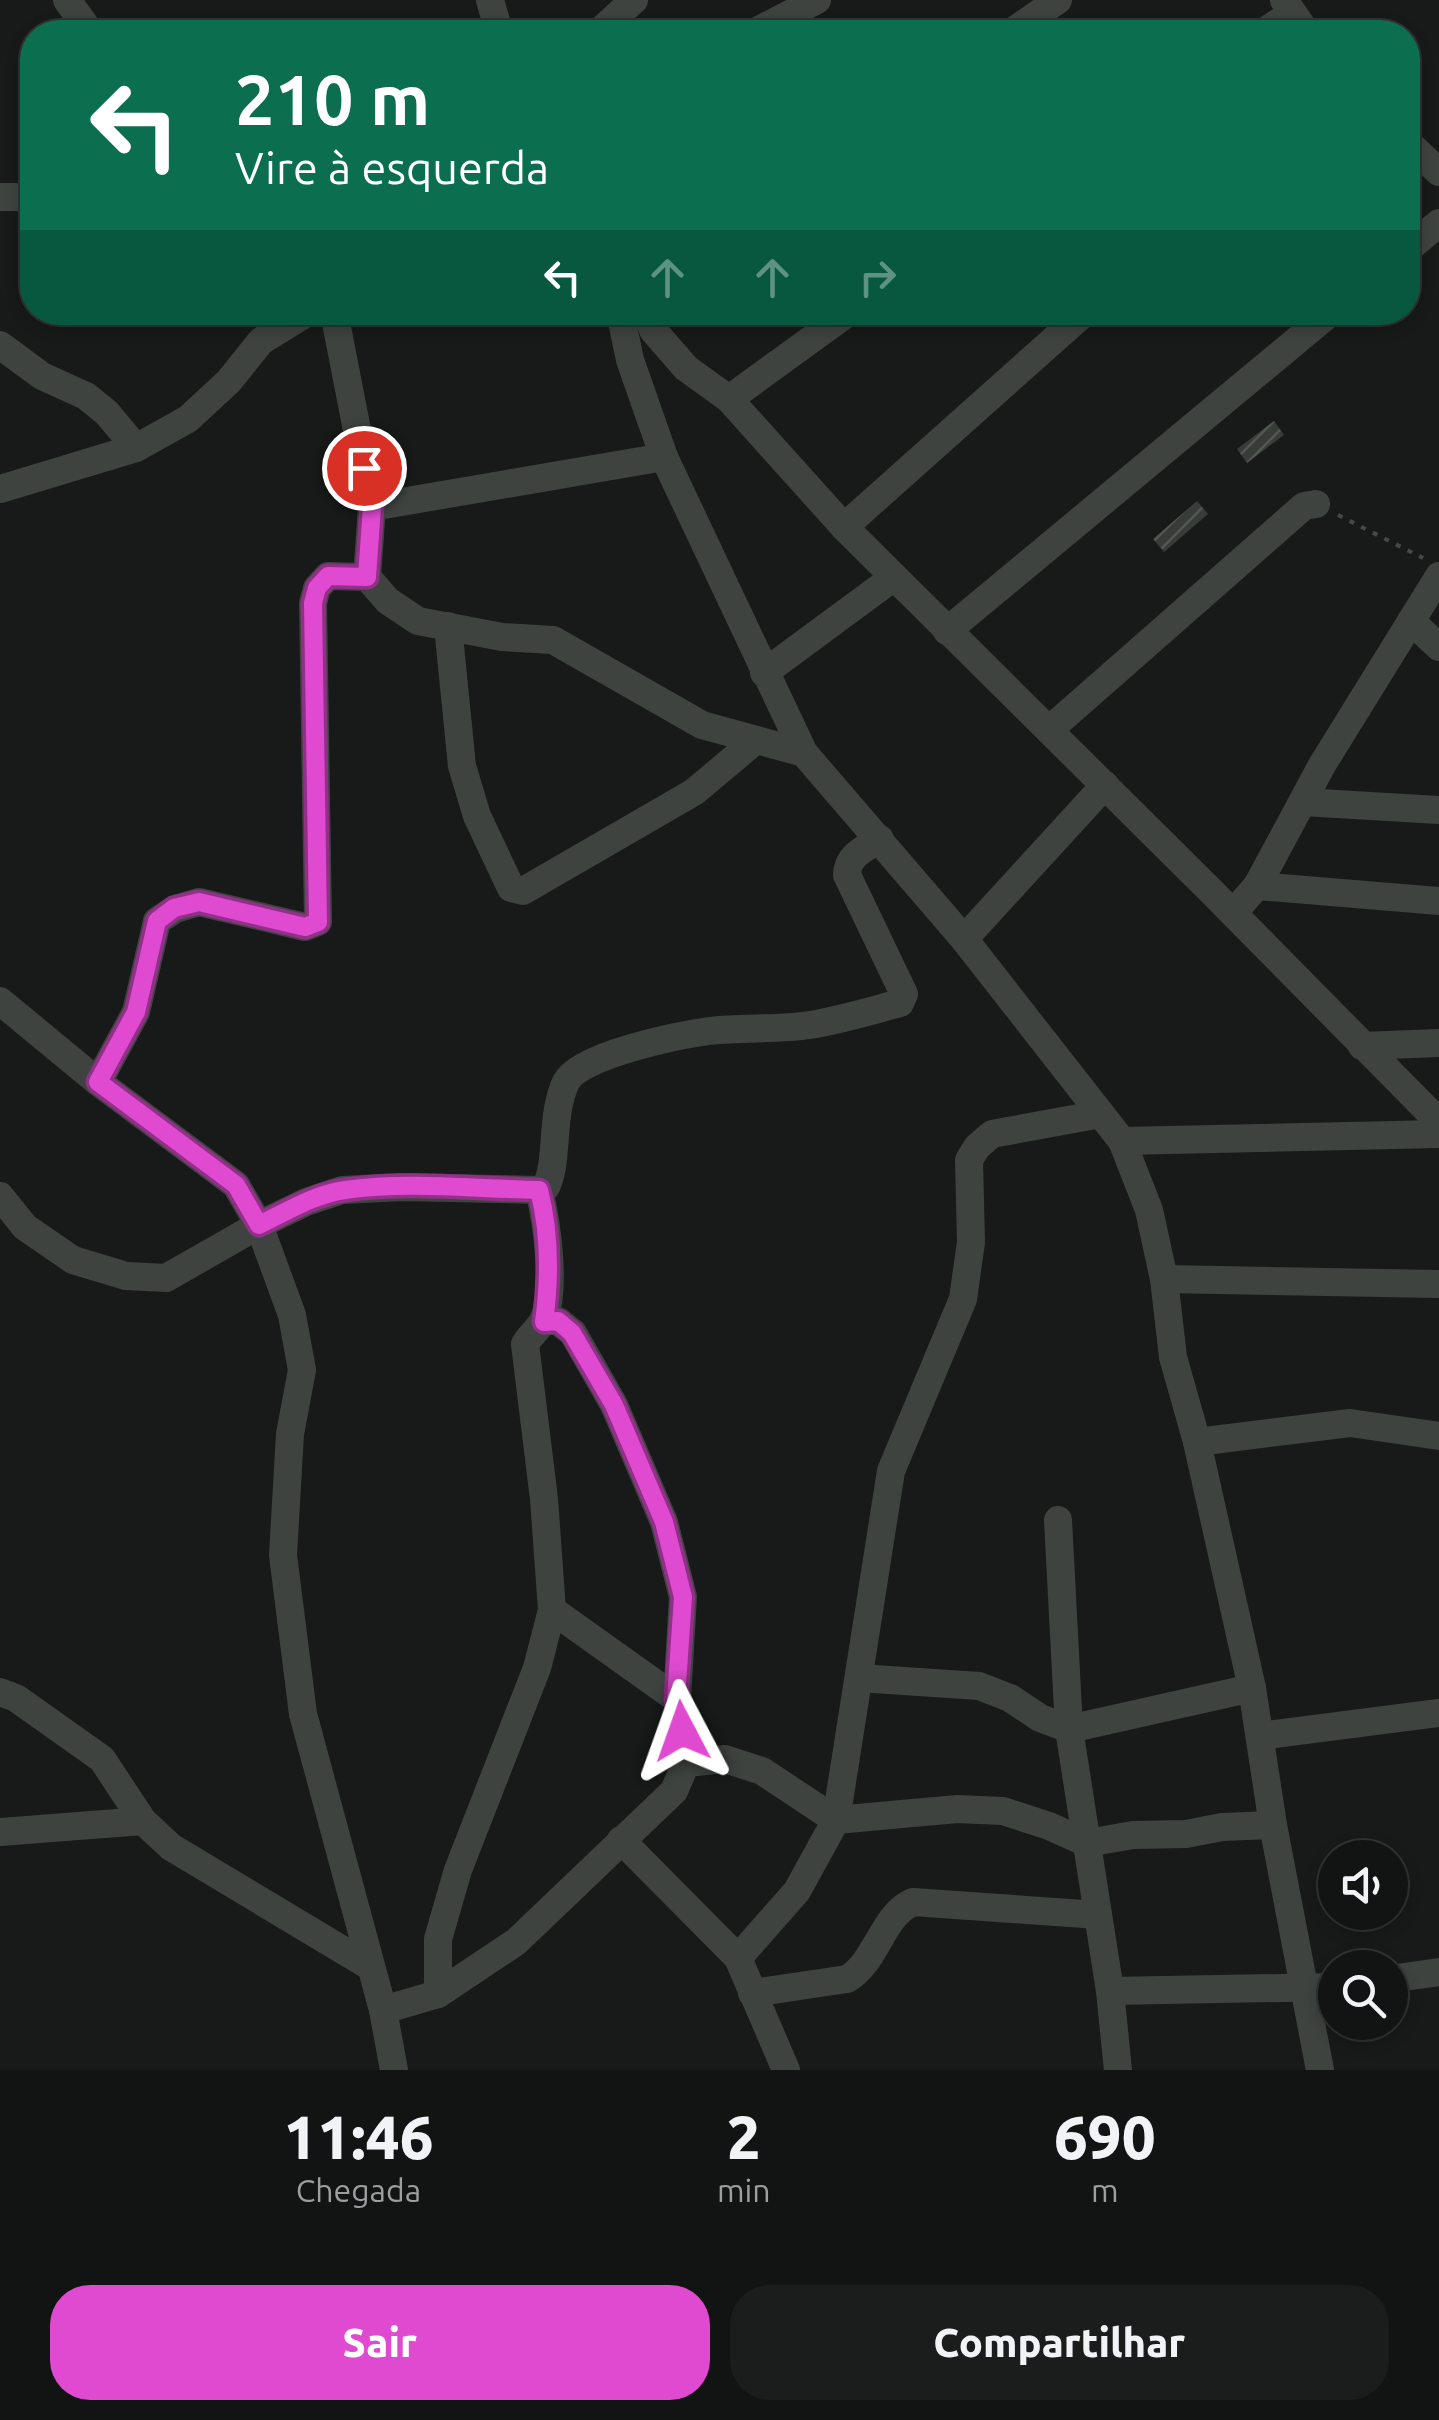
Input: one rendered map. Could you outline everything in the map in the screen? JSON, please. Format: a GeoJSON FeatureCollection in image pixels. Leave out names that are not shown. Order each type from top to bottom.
{"type":"FeatureCollection","features":[{"type":"Feature","properties":{"kind":"street"},"geometry":{"type":"LineString","coordinates":[[612,20],[634,0]]}},
{"type":"Feature","properties":{"kind":"street"},"geometry":{"type":"LineString","coordinates":[[778,20],[818,0]]}},
{"type":"Feature","properties":{"kind":"street"},"geometry":{"type":"LineString","coordinates":[[1029,20],[1058,0]]}},
{"type":"Feature","properties":{"kind":"street"},"geometry":{"type":"LineString","coordinates":[[1420,154],[1439,172]]}},
{"type":"Feature","properties":{"kind":"street"},"geometry":{"type":"LineString","coordinates":[[0,489],[136,448],[188,419],[229,381],[261,341],[287,325]]}},
{"type":"Feature","properties":{"kind":"street"},"geometry":{"type":"LineString","coordinates":[[337,325],[372,507],[367,577],[388,602],[418,621],[502,637],[553,640],[702,725],[804,753]]}},
{"type":"Feature","properties":{"kind":"street"},"geometry":{"type":"LineString","coordinates":[[623,325],[630,360],[664,457],[804,753],[964,939],[1122,1141],[1149,1210],[1164,1278],[1173,1357],[1197,1442],[1252,1688],[1273,1825],[1320,2070]]}},
{"type":"Feature","properties":{"kind":"street"},"geometry":{"type":"LineString","coordinates":[[652,325],[686,368],[728,399],[844,527],[1439,1122]]}},
{"type":"Feature","properties":{"kind":"street"},"geometry":{"type":"LineString","coordinates":[[728,399],[831,325]]}},
{"type":"Feature","properties":{"kind":"street"},"geometry":{"type":"LineString","coordinates":[[844,527],[1070,325]]}},
{"type":"Feature","properties":{"kind":"street"},"geometry":{"type":"LineString","coordinates":[[947,631],[1314,325]]}},
{"type":"Feature","properties":{"kind":"street"},"geometry":{"type":"LineString","coordinates":[[0,345],[42,376],[86,396],[108,413],[136,448]]}},
{"type":"Feature","properties":{"kind":"street"},"geometry":{"type":"LineString","coordinates":[[372,507],[664,457]]}},
{"type":"Feature","properties":{"kind":"street"},"geometry":{"type":"LineString","coordinates":[[1049,730],[1304,506],[1316,504]]}},
{"type":"Feature","properties":{"kind":"street"},"geometry":{"type":"LineString","coordinates":[[1233,913],[1257,886],[1411,621],[1430,567]]}},
{"type":"Feature","properties":{"kind":"street"},"geometry":{"type":"LineString","coordinates":[[98,1082],[136,1012],[157,921],[174,908],[199,902],[305,927],[318,922],[313,603],[317,588],[328,576],[367,577]]}},
{"type":"Feature","properties":{"kind":"street"},"geometry":{"type":"LineString","coordinates":[[764,673],[894,577]]}},
{"type":"Feature","properties":{"kind":"street"},"geometry":{"type":"LineString","coordinates":[[1411,621],[1439,647]]}},
{"type":"Feature","properties":{"kind":"street"},"geometry":{"type":"LineString","coordinates":[[448,626],[462,766],[477,816],[511,888],[516,891],[523,891],[694,792],[756,740]]}},
{"type":"Feature","properties":{"kind":"street"},"geometry":{"type":"LineString","coordinates":[[964,939],[1104,785]]}},
{"type":"Feature","properties":{"kind":"street"},"geometry":{"type":"LineString","coordinates":[[1303,802],[1439,810]]}},
{"type":"Feature","properties":{"kind":"street"},"geometry":{"type":"LineString","coordinates":[[0,1196],[25,1227],[73,1260],[126,1276],[166,1278],[259,1225],[342,1190],[539,1190],[546,1187],[550,1178],[554,1124],[568,1078],[587,1064],[707,1032],[810,1025],[900,1004],[904,994],[847,875],[847,864],[854,856],[880,838]]}},
{"type":"Feature","properties":{"kind":"street"},"geometry":{"type":"LineString","coordinates":[[1257,886],[1439,901]]}},
{"type":"Feature","properties":{"kind":"street"},"geometry":{"type":"LineString","coordinates":[[0,1001],[98,1082],[236,1185],[259,1225],[292,1315],[302,1370],[290,1434],[283,1555],[302,1714],[371,1967],[394,2070]]}},
{"type":"Feature","properties":{"kind":"street"},"geometry":{"type":"LineString","coordinates":[[1362,1046],[1439,1043]]}},
{"type":"Feature","properties":{"kind":"street"},"geometry":{"type":"LineString","coordinates":[[738,1958],[797,1891],[836,1820],[891,1471],[963,1299],[971,1242],[969,1160],[992,1134],[1102,1114]]}},
{"type":"Feature","properties":{"kind":"street"},"geometry":{"type":"LineString","coordinates":[[1122,1141],[1439,1134]]}},
{"type":"Feature","properties":{"kind":"street"},"geometry":{"type":"LineString","coordinates":[[438,1994],[438,1939],[453,1887],[537,1668],[552,1610],[544,1499],[525,1344],[544,1322],[548,1272],[546,1218],[539,1190]]}},
{"type":"Feature","properties":{"kind":"street"},"geometry":{"type":"LineString","coordinates":[[1164,1278],[1439,1284]]}},
{"type":"Feature","properties":{"kind":"street"},"geometry":{"type":"LineString","coordinates":[[382,2010],[438,1994],[516,1942],[674,1791],[686,1763],[676,1699],[683,1597],[664,1522],[614,1405],[572,1333],[558,1321],[544,1322]]}},
{"type":"Feature","properties":{"kind":"street"},"geometry":{"type":"LineString","coordinates":[[1197,1442],[1350,1423],[1439,1436]]}},
{"type":"Feature","properties":{"kind":"street"},"geometry":{"type":"LineString","coordinates":[[1058,1520],[1069,1729],[1110,1990],[1118,2070]]}},
{"type":"Feature","properties":{"kind":"street"},"geometry":{"type":"LineString","coordinates":[[552,1610],[676,1699]]}},
{"type":"Feature","properties":{"kind":"street"},"geometry":{"type":"LineString","coordinates":[[859,1678],[979,1686],[1069,1729],[1252,1688]]}},
{"type":"Feature","properties":{"kind":"street"},"geometry":{"type":"LineString","coordinates":[[5,1689],[102,1759],[143,1821],[171,1847],[371,1967]]}},
{"type":"Feature","properties":{"kind":"street"},"geometry":{"type":"LineString","coordinates":[[1260,1736],[1439,1713]]}},
{"type":"Feature","properties":{"kind":"street"},"geometry":{"type":"LineString","coordinates":[[686,1763],[724,1759],[762,1771],[836,1820],[957,1809],[1003,1811],[1087,1844],[1134,1835],[1186,1834],[1222,1826],[1273,1825]]}},
{"type":"Feature","properties":{"kind":"street"},"geometry":{"type":"LineString","coordinates":[[0,1832],[143,1821]]}},
{"type":"Feature","properties":{"kind":"street"},"geometry":{"type":"LineString","coordinates":[[621,1840],[738,1958],[786,2070]]}},
{"type":"Feature","properties":{"kind":"street"},"geometry":{"type":"LineString","coordinates":[[752,1993],[847,1980],[861,1972],[901,1909],[914,1902],[1098,1915]]}},
{"type":"Feature","properties":{"kind":"street"},"geometry":{"type":"LineString","coordinates":[[1408,1977],[1439,1972]]}},
{"type":"Feature","properties":{"kind":"street"},"geometry":{"type":"LineString","coordinates":[[1110,1990],[1318,1988]]}},
{"type":"Feature","properties":{"kind":"path"},"geometry":{"type":"LineString","coordinates":[[1316,504],[1430,567]]}},
{"type":"Feature","properties":{"kind":"building"},"geometry":{"type":"Polygon","coordinates":[[[1274,421],[1284,435],[1247,463],[1237,449],[1274,421]]]}},
{"type":"Feature","properties":{"kind":"building"},"geometry":{"type":"Polygon","coordinates":[[[1197,501],[1208,514],[1164,552],[1153,539],[1197,501]]]}},
{"type":"Feature","properties":{"kind":"route"},"geometry":{"type":"LineString","coordinates":[[364,468],[372,507],[367,577],[328,576],[317,588],[313,603],[318,922],[305,927],[199,902],[174,908],[157,921],[136,1012],[98,1082],[236,1185],[259,1225],[342,1190],[539,1190],[546,1218],[548,1290],[544,1322],[558,1321],[572,1333],[614,1405],[664,1522],[683,1597],[676,1699],[682,1731]]}}]}
